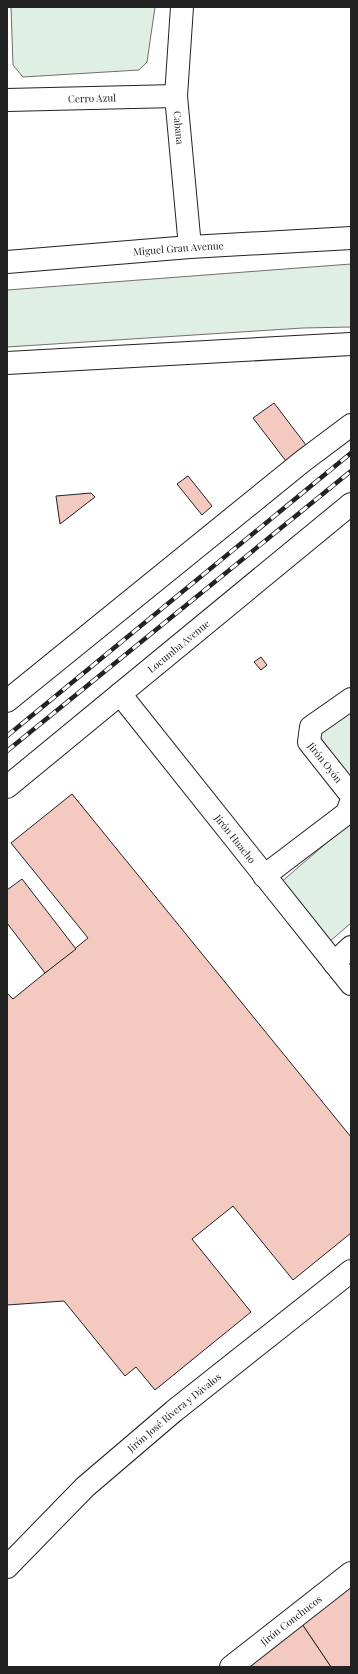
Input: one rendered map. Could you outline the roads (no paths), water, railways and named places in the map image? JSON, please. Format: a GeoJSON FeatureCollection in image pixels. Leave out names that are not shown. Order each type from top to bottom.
{"type":"FeatureCollection","features":[{"type":"Feature","properties":{"kind":"street","name":"Cabana"},"geometry":{"type":"LineString","coordinates":[[182,7],[176,96],[190,247]]}},
{"type":"Feature","properties":{"kind":"street","name":"Cerro Azul"},"geometry":{"type":"LineString","coordinates":[[7,100],[176,96]]}},
{"type":"Feature","properties":{"kind":"street","name":"Miguel Grau Avenue"},"geometry":{"type":"LineString","coordinates":[[7,262],[190,247],[351,238]]}},
{"type":"Feature","properties":{"kind":"street"},"geometry":{"type":"LineString","coordinates":[[7,363],[351,344]]}},
{"type":"Feature","properties":{"kind":"street"},"geometry":{"type":"LineString","coordinates":[[7,701],[303,461],[351,424]]}},
{"type":"Feature","properties":{"kind":"street","name":"Locumba Avenue"},"geometry":{"type":"LineString","coordinates":[[7,787],[351,504]]}},
{"type":"Feature","properties":{"kind":"street","name":"Jirón Huacho"},"geometry":{"type":"LineString","coordinates":[[120,694],[351,984]]}},
{"type":"Feature","properties":{"kind":"street","name":"Jirón Oyón"},"geometry":{"type":"LineString","coordinates":[[351,700],[311,727],[309,742],[351,795]]}},
{"type":"Feature","properties":{"kind":"street"},"geometry":{"type":"LineString","coordinates":[[264,876],[347,813],[351,802]]}},
{"type":"Feature","properties":{"kind":"street"},"geometry":{"type":"LineString","coordinates":[[334,963],[351,947]]}},
{"type":"Feature","properties":{"kind":"street","name":"Jirón José Rivera y Dávalos"},"geometry":{"type":"LineString","coordinates":[[7,1566],[85,1487],[174,1411],[351,1271]]}},
{"type":"Feature","properties":{"kind":"street","name":"Jirón Conchucos"},"geometry":{"type":"LineString","coordinates":[[231,1667],[351,1573]]}},
{"type":"Feature","properties":{"kind":"railway"},"geometry":{"type":"LineString","coordinates":[[7,736],[351,453]]}},
{"type":"Feature","properties":{"kind":"railway"},"geometry":{"type":"LineString","coordinates":[[7,751],[351,471]]}}]}
